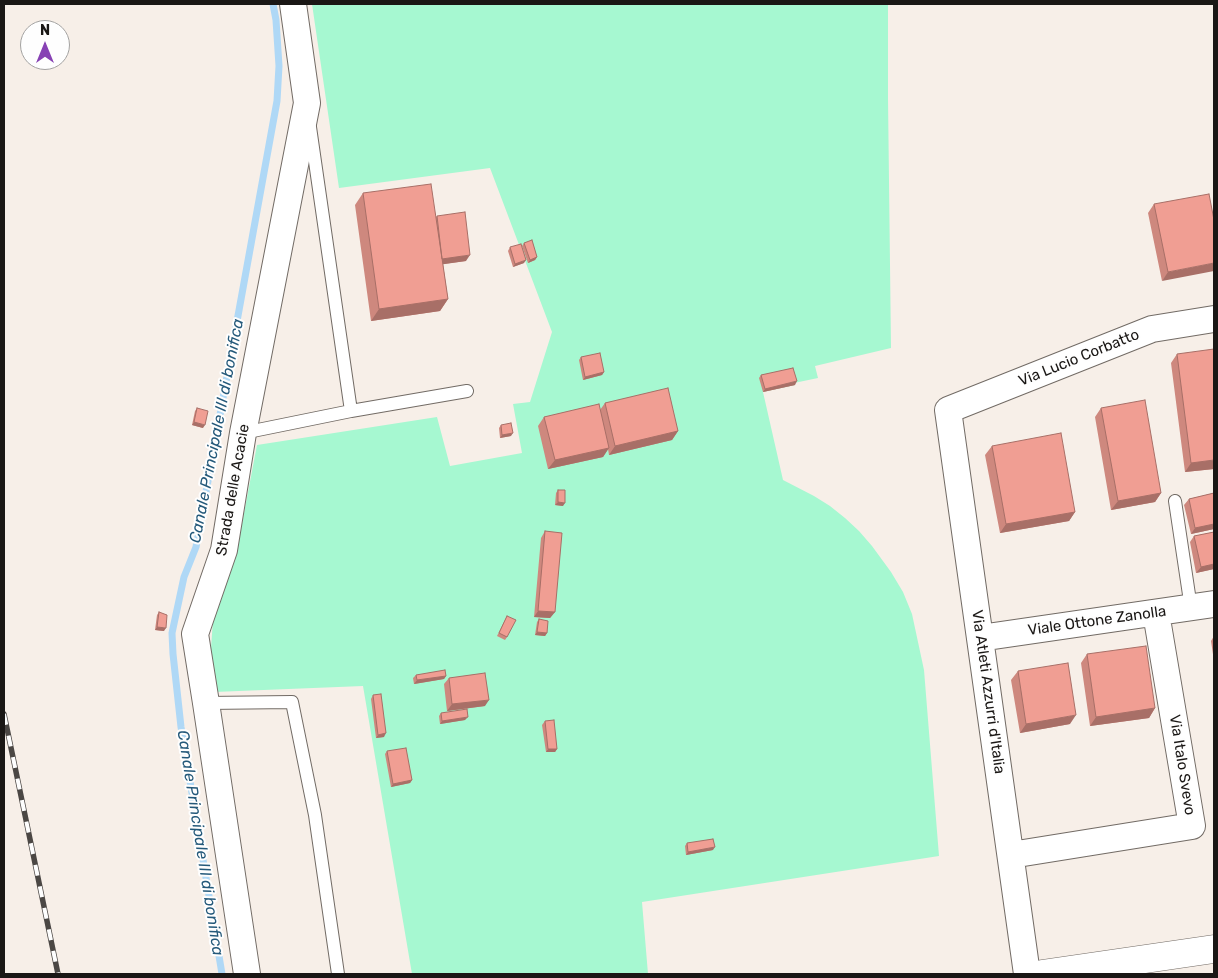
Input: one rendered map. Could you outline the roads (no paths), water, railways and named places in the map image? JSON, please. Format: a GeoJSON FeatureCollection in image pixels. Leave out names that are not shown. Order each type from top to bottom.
{"type":"FeatureCollection","features":[{"type":"Feature","properties":{"kind":"street","name":"Strada delle Acacie"},"geometry":{"type":"LineString","coordinates":[[247,974],[194,634],[224,550],[244,433],[307,103],[293,4]]}},
{"type":"Feature","properties":{"kind":"street","name":"Via Lucio Corbatto"},"geometry":{"type":"LineString","coordinates":[[948,410],[1152,329],[1214,319]]}},
{"type":"Feature","properties":{"kind":"street","name":"Via Atleti Azzurri d'Italia"},"geometry":{"type":"LineString","coordinates":[[948,410],[1027,974]]}},
{"type":"Feature","properties":{"kind":"street","name":"Viale Ottone Zanolla"},"geometry":{"type":"LineString","coordinates":[[980,638],[1203,606]]}},
{"type":"Feature","properties":{"kind":"street","name":"Via Italo Svevo"},"geometry":{"type":"LineString","coordinates":[[1011,855],[1192,826],[1156,613]]}},
{"type":"Feature","properties":{"kind":"street"},"geometry":{"type":"LineString","coordinates":[[1042,974],[1214,950]]}},
{"type":"Feature","properties":{"kind":"lane"},"geometry":{"type":"LineString","coordinates":[[307,103],[351,411]]}},
{"type":"Feature","properties":{"kind":"lane"},"geometry":{"type":"LineString","coordinates":[[244,433],[351,411],[467,391]]}},
{"type":"Feature","properties":{"kind":"lane"},"geometry":{"type":"LineString","coordinates":[[1175,501],[1203,606]]}},
{"type":"Feature","properties":{"kind":"lane"},"geometry":{"type":"LineString","coordinates":[[206,703],[292,702],[315,815],[338,974]]}},
{"type":"Feature","properties":{"kind":"waterway","name":"Canale Principale III di bonifica"},"geometry":{"type":"LineString","coordinates":[[222,974],[181,727],[172,633],[184,577],[196,547],[277,101],[279,66],[273,4]]}},
{"type":"Feature","properties":{"kind":"railway"},"geometry":{"type":"LineString","coordinates":[[4,714],[58,974]]}}]}
